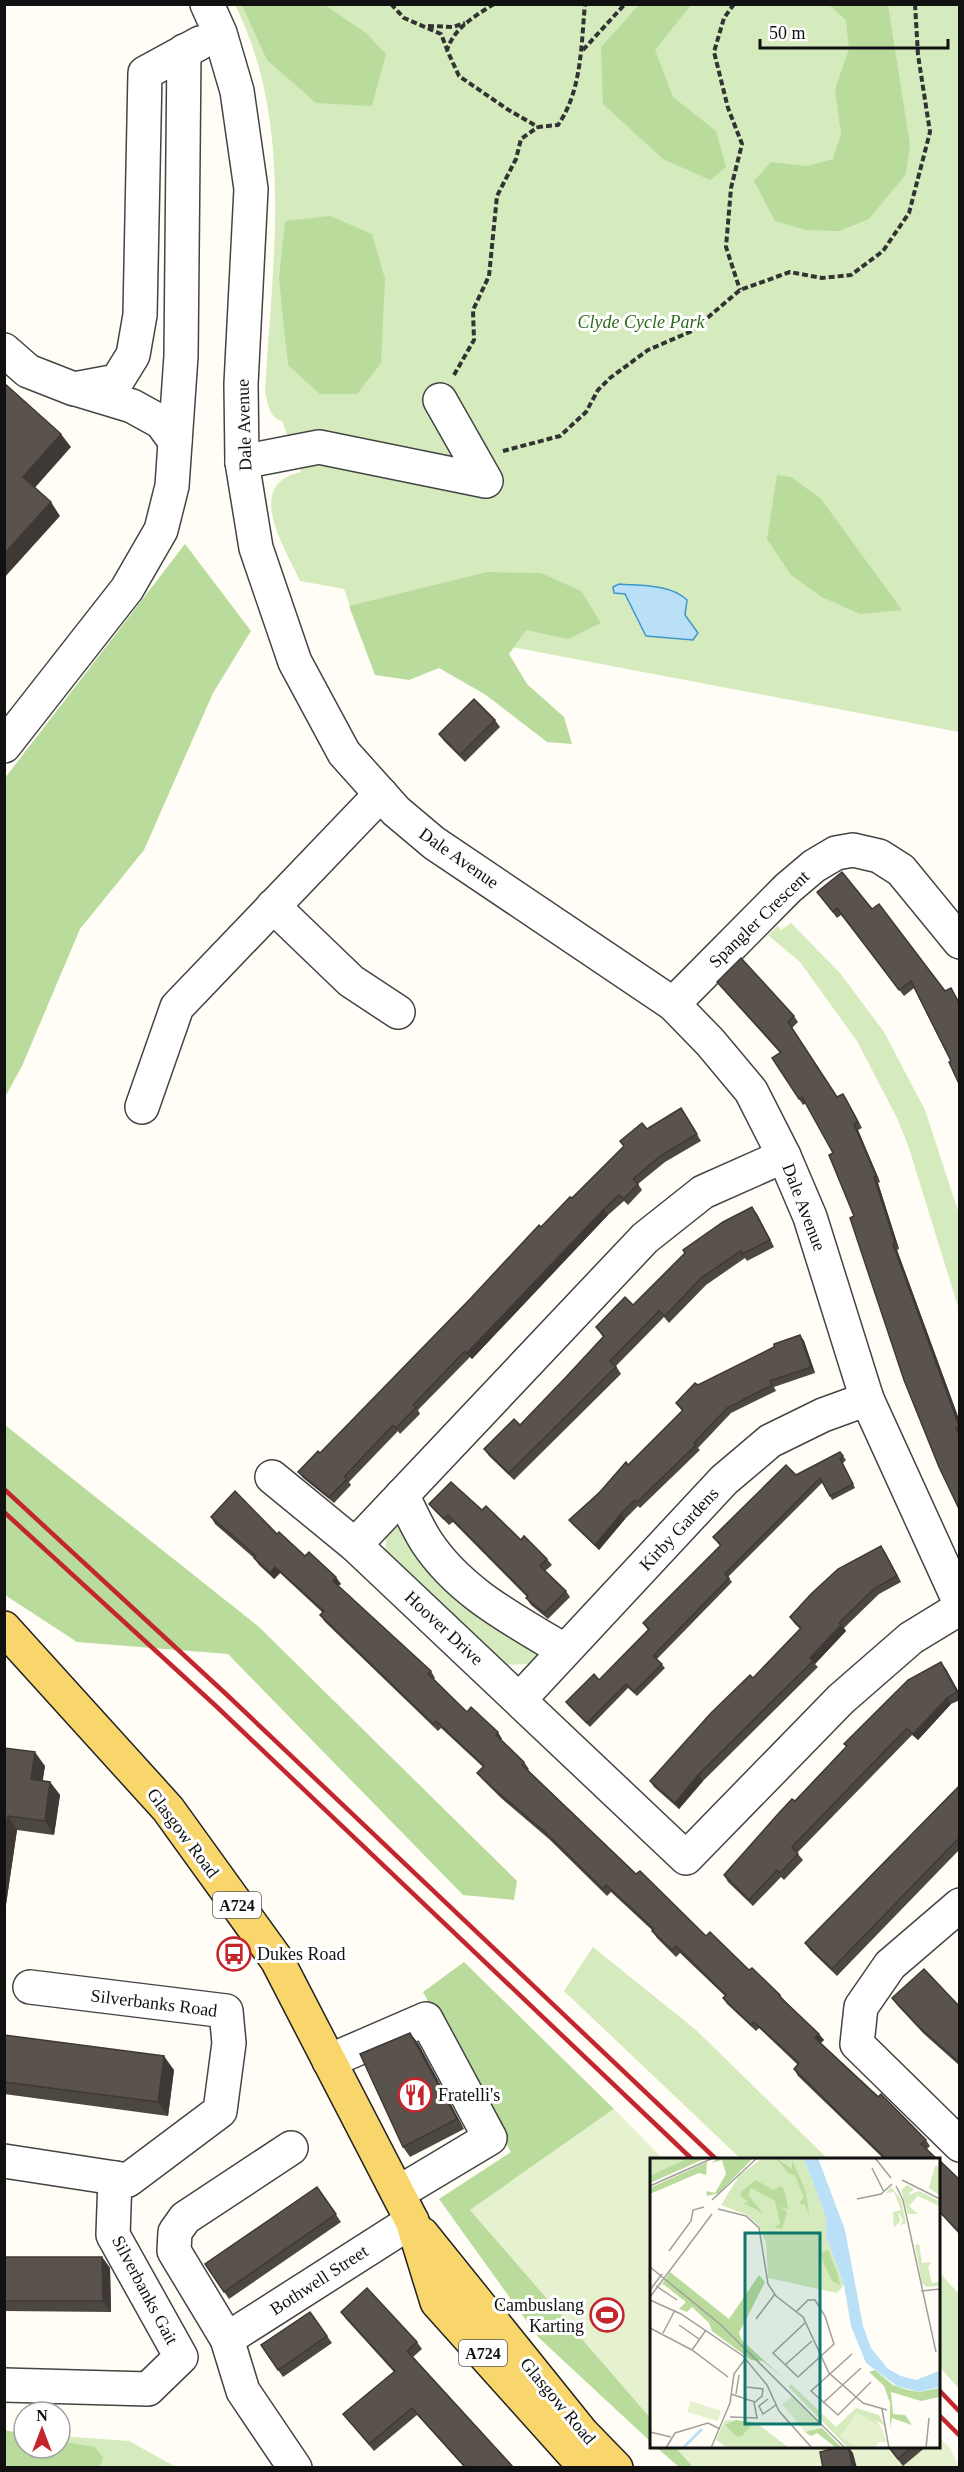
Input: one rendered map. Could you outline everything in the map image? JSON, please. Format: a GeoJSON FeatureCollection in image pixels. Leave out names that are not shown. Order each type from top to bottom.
{"type":"FeatureCollection","features":[{"type":"Feature","properties":{"kind":"main road","name":"Glasgow Road"},"geometry":{"type":"LineString","coordinates":[[4,1628],[168,1809],[277,1960],[405,2207],[437,2302],[586,2468]]}},
{"type":"Feature","properties":{"kind":"main road","name":"Glasgow Road"},"geometry":{"type":"LineString","coordinates":[[405,2207],[582,2433],[616,2468]]}},
{"type":"Feature","properties":{"kind":"street"},"geometry":{"type":"LineString","coordinates":[[74,389],[117,381],[134,355],[140,315],[145,73],[184,51],[213,19]]}},
{"type":"Feature","properties":{"kind":"street","name":"Dale Avenue"},"geometry":{"type":"LineString","coordinates":[[213,19],[237,91],[251,189],[241,384],[242,462],[256,548],[295,662],[344,753],[396,811],[434,843],[673,1004],[710,1042],[751,1091],[784,1156],[810,1217],[867,1399],[960,1605]]}},
{"type":"Feature","properties":{"kind":"street"},"geometry":{"type":"LineString","coordinates":[[4,746],[127,589],[161,530],[172,486],[182,344],[184,51]]}},
{"type":"Feature","properties":{"kind":"street"},"geometry":{"type":"LineString","coordinates":[[4,350],[28,371],[74,389],[132,406],[161,422],[175,441]]}},
{"type":"Feature","properties":{"kind":"street"},"geometry":{"type":"LineString","coordinates":[[242,462],[319,447],[486,481],[440,400]]}},
{"type":"Feature","properties":{"kind":"street"},"geometry":{"type":"LineString","coordinates":[[142,1107],[177,1007],[381,794]]}},
{"type":"Feature","properties":{"kind":"street","name":"Spangler Crescent"},"geometry":{"type":"LineString","coordinates":[[673,1004],[788,888],[814,866],[836,853],[854,850],[879,856],[901,870],[960,942]]}},
{"type":"Feature","properties":{"kind":"street"},"geometry":{"type":"LineString","coordinates":[[273,906],[351,981],[398,1012]]}},
{"type":"Feature","properties":{"kind":"street"},"geometry":{"type":"LineString","coordinates":[[355,1545],[645,1238],[703,1192],[784,1156]]}},
{"type":"Feature","properties":{"kind":"street","name":"Kirby Gardens"},"geometry":{"type":"LineString","coordinates":[[520,1699],[724,1480],[770,1441],[823,1415],[867,1399]]}},
{"type":"Feature","properties":{"kind":"street","name":"Hoover Drive"},"geometry":{"type":"LineString","coordinates":[[272,1477],[355,1545],[686,1858],[841,1699],[911,1638],[960,1605]]}},
{"type":"Feature","properties":{"kind":"street"},"geometry":{"type":"LineString","coordinates":[[402,1496],[426,1542],[461,1582],[490,1605],[564,1650]]}},
{"type":"Feature","properties":{"kind":"street"},"geometry":{"type":"LineString","coordinates":[[960,1905],[890,1965],[861,2007],[856,2044],[960,2145]]}},
{"type":"Feature","properties":{"kind":"street","name":"Silverbanks Road"},"geometry":{"type":"LineString","coordinates":[[4,2161],[128,2180],[220,2111],[230,2043],[225,2012],[30,1987]]}},
{"type":"Feature","properties":{"kind":"street","name":"Bothwell Street"},"geometry":{"type":"LineString","coordinates":[[227,2339],[405,2207],[490,2138],[426,2019],[329,2061]]}},
{"type":"Feature","properties":{"kind":"street"},"geometry":{"type":"LineString","coordinates":[[291,2148],[185,2218],[175,2232],[174,2251],[227,2339],[243,2391],[296,2468]]}},
{"type":"Feature","properties":{"kind":"street","name":"Silverbanks Gait"},"geometry":{"type":"LineString","coordinates":[[4,2385],[147,2389],[181,2357],[113,2235],[116,2178]]}},
{"type":"Feature","properties":{"kind":"path"},"geometry":{"type":"LineString","coordinates":[[391,4],[404,18],[441,34],[459,76],[507,110],[538,127]]}},
{"type":"Feature","properties":{"kind":"path"},"geometry":{"type":"LineString","coordinates":[[447,50],[450,39],[467,22],[494,4]]}},
{"type":"Feature","properties":{"kind":"path"},"geometry":{"type":"LineString","coordinates":[[440,400],[474,340],[473,310],[489,276],[497,196],[516,159],[521,139],[538,127],[558,125],[571,106],[582,51],[585,4]]}},
{"type":"Feature","properties":{"kind":"path"},"geometry":{"type":"LineString","coordinates":[[582,51],[625,4]]}},
{"type":"Feature","properties":{"kind":"path"},"geometry":{"type":"LineString","coordinates":[[734,4],[724,18],[714,52],[728,108],[742,144],[731,188],[726,247],[740,290]]}},
{"type":"Feature","properties":{"kind":"path"},"geometry":{"type":"LineString","coordinates":[[473,457],[526,447],[560,436],[586,412],[598,390],[610,378],[648,350],[692,331],[740,290],[790,272],[822,278],[851,275],[883,251],[909,213],[930,132],[918,55],[915,4]]}},
{"type":"Feature","properties":{"kind":"path"},"geometry":{"type":"LineString","coordinates":[[424,25],[453,27],[467,22]]}},
{"type":"Feature","properties":{"kind":"green space","name":"Clyde Cycle Park"},"geometry":{"type":"Polygon","coordinates":[[[235,5],[959,5],[959,732],[354,617],[344,589],[300,581],[278,535],[271,503],[274,489],[284,479],[301,472],[282,421],[272,413],[265,392],[274,245],[273,146],[266,98],[254,51],[235,5]]]}},
{"type":"Feature","properties":{"kind":"green space"},"geometry":{"type":"Polygon","coordinates":[[[242,5],[325,5],[366,33],[386,54],[372,106],[316,103],[267,60],[242,5]]]}},
{"type":"Feature","properties":{"kind":"green space"},"geometry":{"type":"Polygon","coordinates":[[[639,5],[691,5],[655,50],[673,97],[716,131],[726,167],[710,180],[663,159],[603,104],[601,47],[639,5]]]}},
{"type":"Feature","properties":{"kind":"green space"},"geometry":{"type":"Polygon","coordinates":[[[829,5],[888,5],[910,145],[906,174],[869,219],[839,231],[806,230],[775,221],[754,181],[771,162],[807,166],[833,159],[841,134],[835,89],[849,49],[846,20],[829,5]]]}},
{"type":"Feature","properties":{"kind":"green space"},"geometry":{"type":"Polygon","coordinates":[[[330,216],[372,234],[385,279],[381,363],[357,394],[320,394],[288,365],[279,279],[285,221],[330,216]]]}},
{"type":"Feature","properties":{"kind":"green space"},"geometry":{"type":"Polygon","coordinates":[[[777,475],[791,477],[821,499],[902,610],[860,614],[822,597],[791,575],[767,539],[777,475]]]}},
{"type":"Feature","properties":{"kind":"green space"},"geometry":{"type":"Polygon","coordinates":[[[185,544],[251,631],[213,693],[144,850],[80,929],[22,1066],[5,1097],[5,778],[185,544]]]}},
{"type":"Feature","properties":{"kind":"green space"},"geometry":{"type":"Polygon","coordinates":[[[487,572],[541,573],[581,591],[601,623],[568,639],[526,630],[509,654],[527,684],[564,717],[572,744],[547,742],[486,695],[439,668],[409,680],[375,675],[349,606],[487,572]]]}},
{"type":"Feature","properties":{"kind":"green space"},"geometry":{"type":"Polygon","coordinates":[[[791,923],[840,973],[884,1032],[925,1110],[959,1214],[959,1310],[909,1148],[897,1118],[857,1041],[800,962],[768,935],[778,926],[781,930],[791,923]]]}},
{"type":"Feature","properties":{"kind":"green space"},"geometry":{"type":"Polygon","coordinates":[[[5,1425],[259,1627],[517,1881],[514,1900],[463,1895],[228,1654],[77,1642],[5,1595],[5,1425]]]}},
{"type":"Feature","properties":{"kind":"green space"},"geometry":{"type":"Polygon","coordinates":[[[397,1514],[543,1652],[532,1664],[500,1665],[385,1557],[387,1525],[397,1514]]]}},
{"type":"Feature","properties":{"kind":"green space"},"geometry":{"type":"Polygon","coordinates":[[[593,1947],[696,2030],[827,2158],[740,2158],[564,1991],[593,1947]]]}},
{"type":"Feature","properties":{"kind":"green space"},"geometry":{"type":"Polygon","coordinates":[[[464,1962],[614,2109],[513,2180],[650,2373],[650,2441],[538,2337],[439,2199],[511,2152],[423,1992],[464,1962]]]}},
{"type":"Feature","properties":{"kind":"green space","name":"Cambuslang Karting"},"geometry":{"type":"Polygon","coordinates":[[[614,2109],[662,2158],[650,2158],[650,2418],[470,2210],[614,2109]]]}},
{"type":"Feature","properties":{"kind":"green space"},"geometry":{"type":"Polygon","coordinates":[[[940,2273],[959,2294],[959,2389],[940,2367],[940,2273]]]}},
{"type":"Feature","properties":{"kind":"green space"},"geometry":{"type":"Polygon","coordinates":[[[4,2430],[12,2432],[12,2460],[72,2460],[72,2443],[95,2447],[103,2458],[100,2467],[5,2467],[4,2430]]]}},
{"type":"Feature","properties":{"kind":"green space"},"geometry":{"type":"Polygon","coordinates":[[[4,2433],[12,2433],[12,2460],[72,2460],[72,2437],[129,2441],[176,2467],[5,2467],[4,2433]]]}},
{"type":"Feature","properties":{"kind":"green space"},"geometry":{"type":"Polygon","coordinates":[[[940,2438],[950,2448],[959,2467],[693,2467],[676,2448],[940,2448],[940,2438]]]}},
{"type":"Feature","properties":{"kind":"green space"},"geometry":{"type":"Polygon","coordinates":[[[657,2448],[717,2448],[735,2467],[679,2467],[657,2448]]]}},
{"type":"Feature","properties":{"kind":"water"},"geometry":{"type":"Polygon","coordinates":[[[619,584],[664,588],[680,595],[687,600],[685,615],[698,633],[693,640],[646,636],[625,594],[614,593],[613,587],[619,584]]]}},
{"type":"Feature","properties":{"kind":"building"},"geometry":{"type":"Polygon","coordinates":[[[4,383],[61,434],[23,477],[51,502],[4,554],[4,383]]]}},
{"type":"Feature","properties":{"kind":"building"},"geometry":{"type":"Polygon","coordinates":[[[474,699],[495,720],[460,755],[439,734],[474,699]]]}},
{"type":"Feature","properties":{"kind":"building"},"geometry":{"type":"Polygon","coordinates":[[[842,872],[872,909],[879,904],[945,991],[951,988],[960,1005],[960,1086],[949,1062],[951,1061],[911,981],[899,990],[837,908],[833,912],[817,892],[842,872]]]}},
{"type":"Feature","properties":{"kind":"building"},"geometry":{"type":"Polygon","coordinates":[[[741,958],[794,1016],[788,1022],[837,1097],[843,1094],[858,1122],[854,1124],[876,1176],[874,1177],[895,1243],[893,1244],[959,1426],[956,1428],[960,1435],[960,1511],[939,1467],[904,1380],[850,1218],[854,1216],[829,1155],[833,1153],[802,1097],[799,1099],[772,1058],[781,1052],[717,982],[741,958]]]}},
{"type":"Feature","properties":{"kind":"building"},"geometry":{"type":"Polygon","coordinates":[[[681,1108],[697,1134],[660,1156],[633,1179],[638,1184],[624,1199],[619,1195],[604,1209],[467,1353],[465,1351],[413,1405],[416,1407],[396,1428],[393,1425],[344,1477],[347,1479],[329,1497],[298,1472],[318,1451],[320,1453],[539,1225],[541,1227],[624,1146],[620,1141],[642,1123],[647,1129],[681,1108]]]}},
{"type":"Feature","properties":{"kind":"building"},"geometry":{"type":"Polygon","coordinates":[[[752,1207],[770,1240],[742,1254],[741,1251],[701,1278],[665,1316],[659,1311],[610,1361],[616,1367],[509,1473],[484,1449],[514,1419],[520,1425],[567,1376],[604,1336],[596,1327],[625,1297],[633,1305],[685,1253],[683,1250],[723,1222],[752,1207]]]}},
{"type":"Feature","properties":{"kind":"building"},"geometry":{"type":"Polygon","coordinates":[[[800,1335],[811,1367],[770,1381],[772,1385],[727,1408],[694,1443],[696,1445],[637,1502],[635,1500],[595,1545],[569,1520],[599,1493],[626,1462],[628,1465],[683,1410],[676,1403],[695,1383],[698,1385],[774,1347],[774,1344],[800,1335]]]}},
{"type":"Feature","properties":{"kind":"building"},"geometry":{"type":"Polygon","coordinates":[[[840,1452],[843,1456],[840,1459],[853,1484],[830,1496],[820,1478],[725,1574],[729,1578],[653,1656],[662,1664],[634,1692],[626,1684],[587,1723],[566,1702],[594,1674],[599,1680],[649,1629],[643,1623],[721,1545],[713,1537],[786,1465],[796,1475],[840,1452]]]}},
{"type":"Feature","properties":{"kind":"building"},"geometry":{"type":"Polygon","coordinates":[[[451,1482],[482,1510],[486,1506],[521,1540],[524,1536],[547,1559],[540,1566],[566,1591],[544,1613],[526,1598],[528,1596],[448,1515],[444,1519],[429,1504],[451,1482]]]}},
{"type":"Feature","properties":{"kind":"building"},"geometry":{"type":"Polygon","coordinates":[[[235,1491],[277,1534],[279,1532],[305,1556],[309,1552],[336,1577],[333,1581],[431,1671],[428,1674],[467,1712],[471,1707],[498,1732],[496,1735],[524,1762],[522,1765],[636,1874],[640,1871],[706,1936],[710,1932],[749,1970],[752,1968],[780,1995],[819,2034],[815,2038],[878,2097],[881,2094],[926,2140],[921,2144],[936,2158],[885,2158],[794,2069],[799,2063],[754,2022],[751,2025],[723,1998],[726,1995],[676,1946],[672,1950],[652,1931],[654,1929],[606,1885],[603,1889],[545,1832],[477,1773],[484,1766],[436,1721],[433,1724],[320,1615],[324,1611],[275,1567],[270,1573],[254,1558],[256,1556],[211,1517],[235,1491]]]}},
{"type":"Feature","properties":{"kind":"building"},"geometry":{"type":"Polygon","coordinates":[[[881,1546],[897,1576],[875,1588],[839,1623],[841,1625],[810,1658],[813,1661],[698,1775],[675,1803],[650,1781],[711,1713],[750,1675],[753,1678],[801,1628],[790,1617],[811,1594],[838,1569],[881,1546]]]}},
{"type":"Feature","properties":{"kind":"building"},"geometry":{"type":"Polygon","coordinates":[[[941,1662],[957,1692],[947,1698],[913,1734],[907,1728],[792,1847],[798,1854],[780,1873],[777,1870],[749,1900],[724,1875],[792,1799],[795,1801],[847,1746],[844,1744],[908,1680],[941,1662]]]}},
{"type":"Feature","properties":{"kind":"building"},"geometry":{"type":"Polygon","coordinates":[[[4,1748],[35,1752],[31,1779],[50,1782],[45,1821],[8,1816],[4,1839],[4,1748]]]}},
{"type":"Feature","properties":{"kind":"building"},"geometry":{"type":"Polygon","coordinates":[[[960,1785],[960,1837],[832,1969],[805,1943],[960,1785]]]}},
{"type":"Feature","properties":{"kind":"building"},"geometry":{"type":"Polygon","coordinates":[[[924,1969],[960,2007],[960,2063],[919,2027],[892,1998],[924,1969]]]}},
{"type":"Feature","properties":{"kind":"building","name":"Fratelli's"},"geometry":{"type":"Polygon","coordinates":[[[410,2033],[457,2119],[403,2147],[360,2054],[410,2033]]]}},
{"type":"Feature","properties":{"kind":"building"},"geometry":{"type":"Polygon","coordinates":[[[4,2035],[164,2056],[158,2102],[4,2082],[4,2035]]]}},
{"type":"Feature","properties":{"kind":"building"},"geometry":{"type":"Polygon","coordinates":[[[940,2161],[960,2180],[960,2233],[940,2212],[940,2161]]]}},
{"type":"Feature","properties":{"kind":"building"},"geometry":{"type":"Polygon","coordinates":[[[317,2187],[336,2214],[224,2292],[205,2264],[317,2187]]]}},
{"type":"Feature","properties":{"kind":"building"},"geometry":{"type":"Polygon","coordinates":[[[4,2257],[102,2257],[103,2301],[4,2301],[4,2257]]]}},
{"type":"Feature","properties":{"kind":"building"},"geometry":{"type":"Polygon","coordinates":[[[367,2288],[417,2342],[407,2351],[514,2468],[466,2468],[412,2408],[369,2444],[343,2414],[395,2371],[341,2312],[367,2288]]]}},
{"type":"Feature","properties":{"kind":"building"},"geometry":{"type":"Polygon","coordinates":[[[310,2312],[327,2336],[278,2370],[261,2345],[310,2312]]]}},
{"type":"Feature","properties":{"kind":"building"},"geometry":{"type":"Polygon","coordinates":[[[835,2448],[848,2448],[853,2468],[823,2468],[820,2452],[835,2448]]]}},
{"type":"Feature","properties":{"kind":"building"},"geometry":{"type":"Polygon","coordinates":[[[890,2448],[911,2448],[898,2459],[890,2448]]]}},
{"type":"Feature","properties":{"kind":"railway"},"geometry":{"type":"LineString","coordinates":[[4,1489],[226,1694],[715,2158]]}},
{"type":"Feature","properties":{"kind":"railway"},"geometry":{"type":"LineString","coordinates":[[4,1512],[216,1706],[691,2158]]}},
{"type":"Feature","properties":{"kind":"railway"},"geometry":{"type":"LineString","coordinates":[[940,2391],[960,2412]]}},
{"type":"Feature","properties":{"kind":"railway"},"geometry":{"type":"LineString","coordinates":[[940,2416],[960,2436]]}},
{"type":"Feature","properties":{"kind":"place","name":"Dukes Road"},"geometry":{"type":"Point","coordinates":[234,1954]}},
{"type":"Feature","properties":{"kind":"place","name":"Fratelli's"},"geometry":{"type":"Point","coordinates":[415,2095]}},
{"type":"Feature","properties":{"kind":"place","name":"Cambuslang Karting"},"geometry":{"type":"Point","coordinates":[607,2315]}}]}
